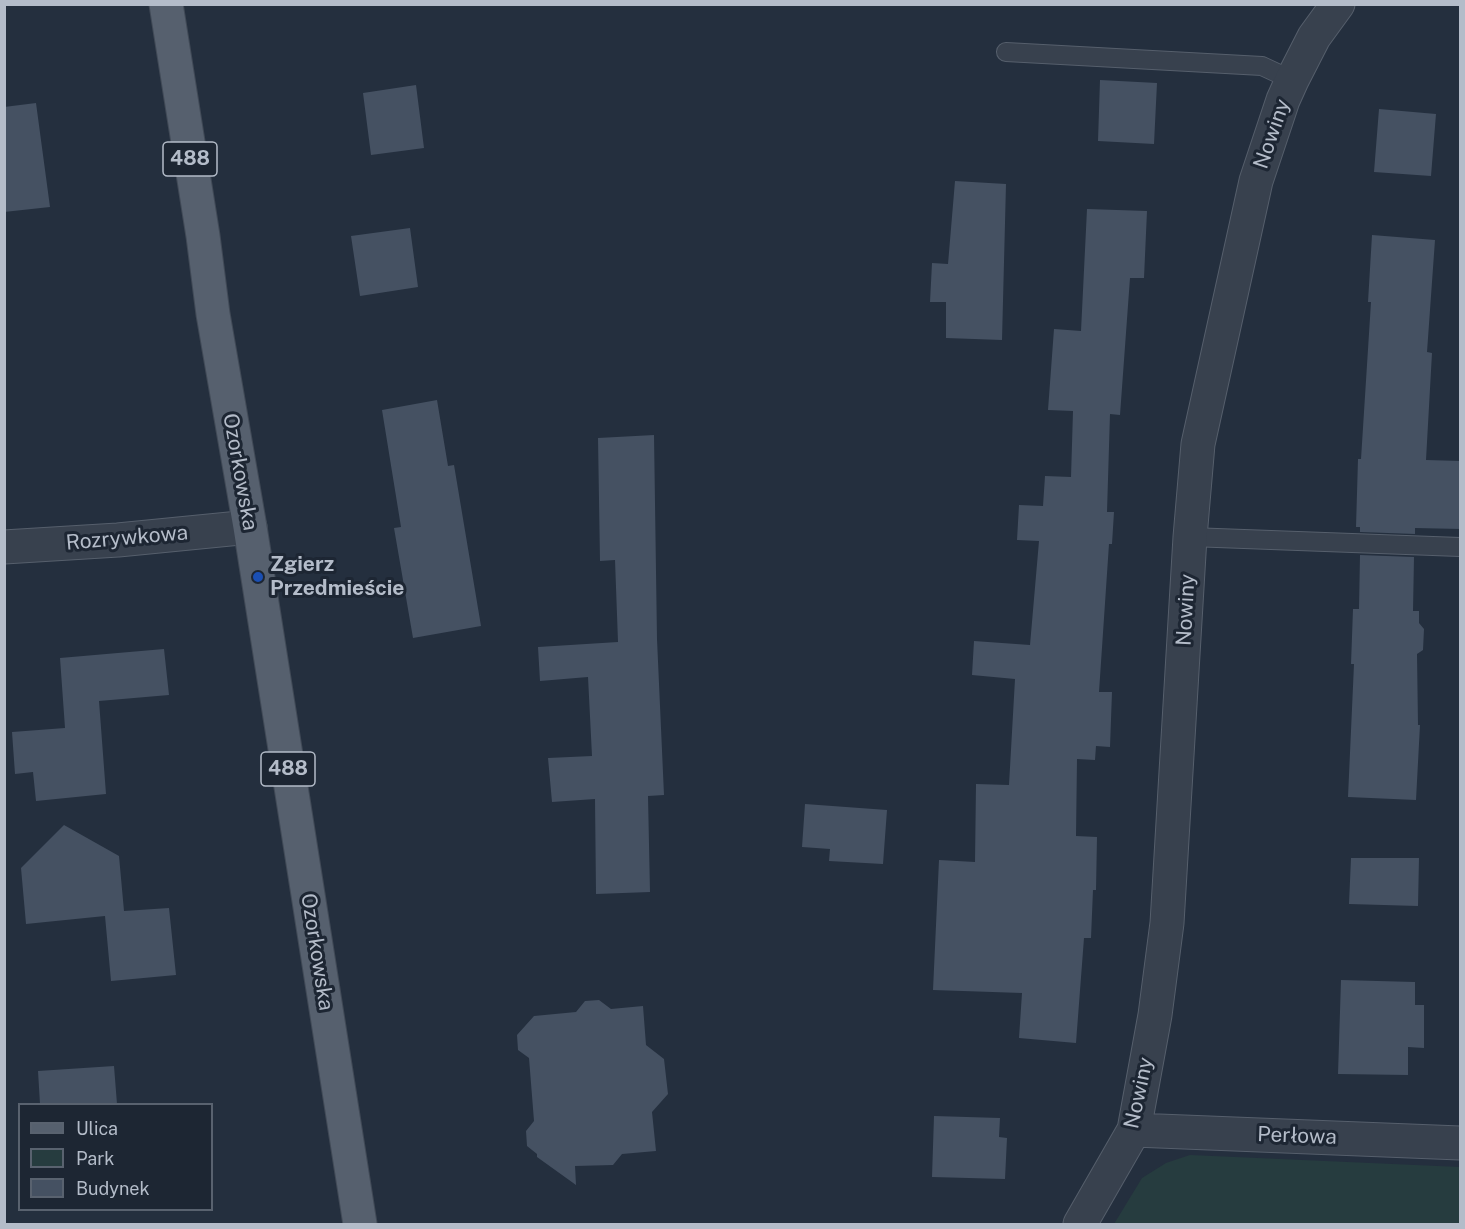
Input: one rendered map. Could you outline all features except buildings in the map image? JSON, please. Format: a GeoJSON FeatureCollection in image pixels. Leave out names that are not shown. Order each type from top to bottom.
{"type":"FeatureCollection","features":[{"type":"Feature","properties":{"kind":"main road","name":"Ozorkowska"},"geometry":{"type":"LineString","coordinates":[[166,4],[203,236],[213,314],[250,527],[360,1224]]}},
{"type":"Feature","properties":{"kind":"street","name":"Nowiny"},"geometry":{"type":"LineString","coordinates":[[1080,1224],[1134,1130],[1155,1015],[1167,923],[1190,537],[1198,444],[1256,181],[1292,80],[1314,37],[1338,4]]}},
{"type":"Feature","properties":{"kind":"street","name":"Rozrywkowa"},"geometry":{"type":"LineString","coordinates":[[4,547],[118,540],[250,527]]}},
{"type":"Feature","properties":{"kind":"street","name":"Perłowa"},"geometry":{"type":"LineString","coordinates":[[1134,1130],[1461,1143]]}},
{"type":"Feature","properties":{"kind":"lane"},"geometry":{"type":"LineString","coordinates":[[1006,52],[1262,66],[1292,80]]}},
{"type":"Feature","properties":{"kind":"lane"},"geometry":{"type":"LineString","coordinates":[[1190,537],[1461,547]]}},
{"type":"Feature","properties":{"kind":"green space"},"geometry":{"type":"Polygon","coordinates":[[[1190,1155],[1460,1167],[1460,1224],[1114,1224],[1142,1178],[1166,1163],[1190,1155]]]}},
{"type":"Feature","properties":{"kind":"place","name":"Zgierz Przedmieście"},"geometry":{"type":"Point","coordinates":[258,577]}}]}
